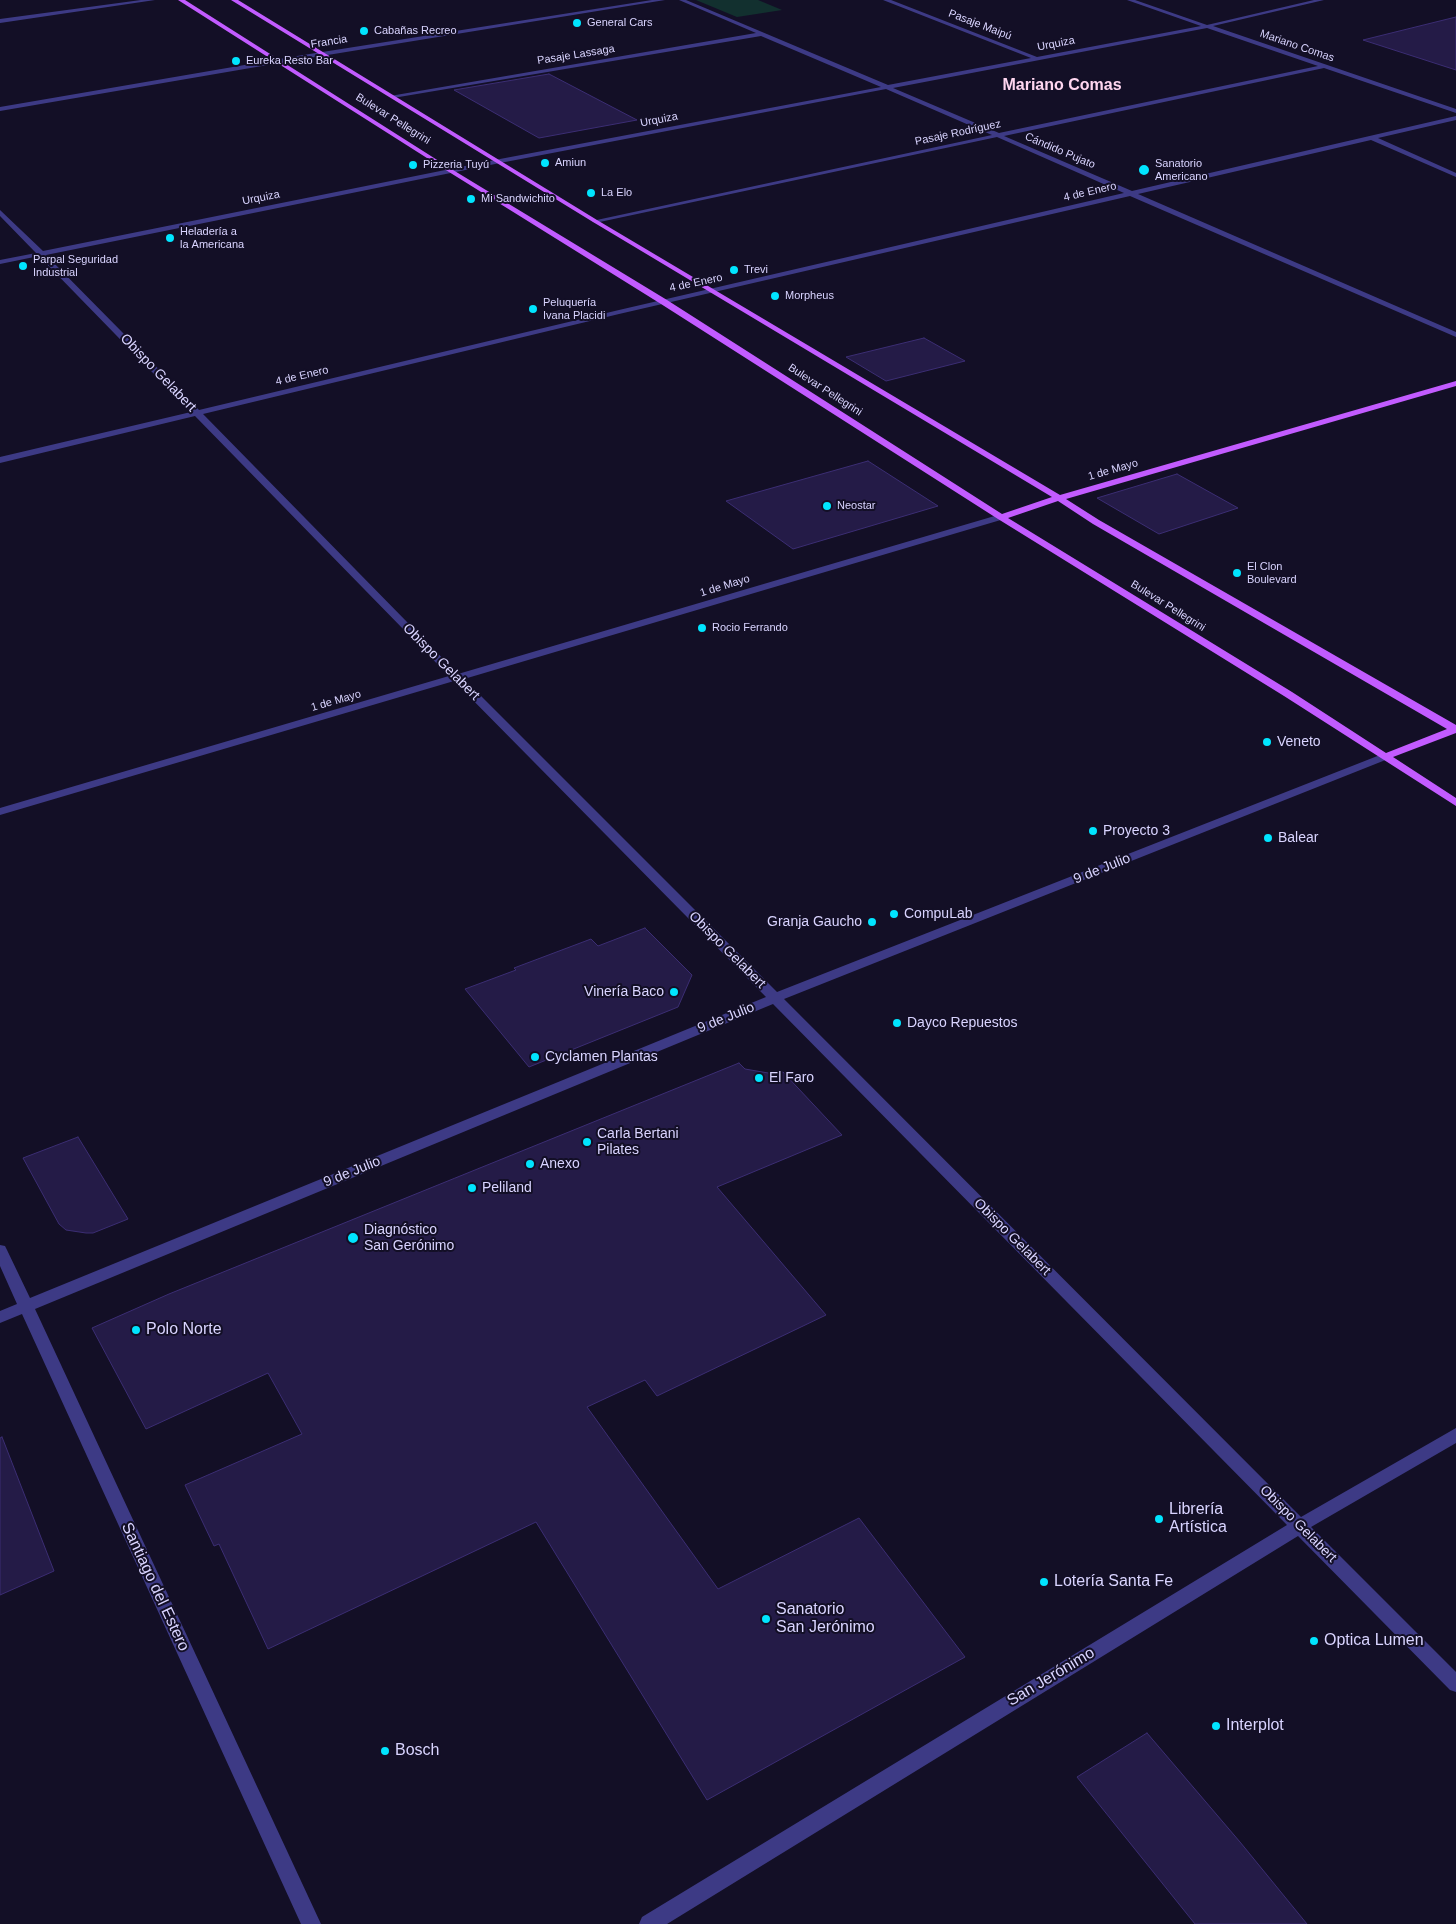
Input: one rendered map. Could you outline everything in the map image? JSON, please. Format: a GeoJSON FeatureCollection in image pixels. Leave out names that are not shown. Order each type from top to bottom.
{"type":"FeatureCollection","features":[{"type":"Feature","properties":{"kind":"main road","name":"Bulevar Pellegrini"},"geometry":{"type":"LineString","coordinates":[[181,0],[451,171],[664,302],[1001,517],[1288,694],[1456,803]]}},
{"type":"Feature","properties":{"kind":"main road","name":"Bulevar Pellegrini"},"geometry":{"type":"LineString","coordinates":[[234,0],[500,161],[594,221],[1059,498],[1096,522],[1456,729]]}},
{"type":"Feature","properties":{"kind":"main road","name":"1 de Mayo"},"geometry":{"type":"LineString","coordinates":[[1001,517],[1059,498],[1456,383]]}},
{"type":"Feature","properties":{"kind":"main road","name":"9 de Julio"},"geometry":{"type":"LineString","coordinates":[[1384,757],[1456,729]]}},
{"type":"Feature","properties":{"kind":"street"},"geometry":{"type":"LineString","coordinates":[[0,21],[152,0]]}},
{"type":"Feature","properties":{"kind":"street","name":"Francia"},"geometry":{"type":"LineString","coordinates":[[0,109],[278,61],[662,0]]}},
{"type":"Feature","properties":{"kind":"street","name":"Cándido Pujato"},"geometry":{"type":"LineString","coordinates":[[682,0],[1456,335]]}},
{"type":"Feature","properties":{"kind":"street","name":"Pasaje Maipú"},"geometry":{"type":"LineString","coordinates":[[886,0],[1038,59]]}},
{"type":"Feature","properties":{"kind":"street","name":"Mariano Comas"},"geometry":{"type":"LineString","coordinates":[[1130,0],[1456,111]]}},
{"type":"Feature","properties":{"kind":"street","name":"Urquiza"},"geometry":{"type":"LineString","coordinates":[[0,262],[500,161],[1208,26],[1321,0]]}},
{"type":"Feature","properties":{"kind":"street","name":"Pasaje Lassaga"},"geometry":{"type":"LineString","coordinates":[[393,96],[761,34]]}},
{"type":"Feature","properties":{"kind":"street","name":"Pasaje Rodríguez"},"geometry":{"type":"LineString","coordinates":[[594,221],[1325,66]]}},
{"type":"Feature","properties":{"kind":"street","name":"4 de Enero"},"geometry":{"type":"LineString","coordinates":[[0,460],[664,302],[1456,118]]}},
{"type":"Feature","properties":{"kind":"street"},"geometry":{"type":"LineString","coordinates":[[1373,138],[1456,175]]}},
{"type":"Feature","properties":{"kind":"street","name":"Obispo Gelabert"},"geometry":{"type":"LineString","coordinates":[[0,212],[457,678],[1456,1684]]}},
{"type":"Feature","properties":{"kind":"street","name":"1 de Mayo"},"geometry":{"type":"LineString","coordinates":[[0,812],[1001,517]]}},
{"type":"Feature","properties":{"kind":"street","name":"9 de Julio"},"geometry":{"type":"LineString","coordinates":[[0,1317],[775,998],[1384,757]]}},
{"type":"Feature","properties":{"kind":"street","name":"Santiago del Estero"},"geometry":{"type":"LineString","coordinates":[[0,1250],[310,1924]]}},
{"type":"Feature","properties":{"kind":"street","name":"San Jerónimo"},"geometry":{"type":"LineString","coordinates":[[649,1924],[1299,1526],[1456,1434]]}},
{"type":"Feature","properties":{"kind":"green space"},"geometry":{"type":"Polygon","coordinates":[[[696,0],[758,0],[782,10],[737,17],[696,0]]]}},
{"type":"Feature","properties":{"kind":"building"},"geometry":{"type":"Polygon","coordinates":[[[1456,17],[1456,70],[1363,40],[1456,17]]]}},
{"type":"Feature","properties":{"kind":"building"},"geometry":{"type":"Polygon","coordinates":[[[549,74],[637,120],[539,138],[454,90],[549,74]]]}},
{"type":"Feature","properties":{"kind":"building"},"geometry":{"type":"Polygon","coordinates":[[[924,338],[965,361],[886,381],[846,357],[924,338]]]}},
{"type":"Feature","properties":{"kind":"building","name":"Neostar"},"geometry":{"type":"Polygon","coordinates":[[[868,461],[938,506],[793,549],[726,501],[868,461]]]}},
{"type":"Feature","properties":{"kind":"building"},"geometry":{"type":"Polygon","coordinates":[[[1177,474],[1238,508],[1159,534],[1097,498],[1177,474]]]}},
{"type":"Feature","properties":{"kind":"building"},"geometry":{"type":"Polygon","coordinates":[[[645,928],[692,975],[678,1007],[529,1067],[465,989],[591,939],[598,946],[645,928]]]}},
{"type":"Feature","properties":{"kind":"building"},"geometry":{"type":"Polygon","coordinates":[[[739,1063],[745,1069],[774,1074],[783,1072],[842,1135],[717,1187],[826,1315],[657,1396],[645,1380],[587,1407],[718,1589],[859,1518],[965,1657],[707,1800],[536,1522],[268,1649],[219,1544],[214,1546],[185,1485],[302,1434],[268,1373],[146,1429],[92,1328],[169,1294],[739,1063]]]}},
{"type":"Feature","properties":{"kind":"building"},"geometry":{"type":"Polygon","coordinates":[[[78,1137],[128,1219],[93,1233],[66,1230],[59,1224],[23,1158],[78,1137]]]}},
{"type":"Feature","properties":{"kind":"building"},"geometry":{"type":"Polygon","coordinates":[[[2,1437],[54,1571],[0,1595],[0,1438],[2,1437]]]}},
{"type":"Feature","properties":{"kind":"building"},"geometry":{"type":"Polygon","coordinates":[[[1147,1733],[1307,1924],[1195,1924],[1077,1777],[1147,1733]]]}},
{"type":"Feature","properties":{"kind":"place","name":"General Cars"},"geometry":{"type":"Point","coordinates":[577,23]}},
{"type":"Feature","properties":{"kind":"place","name":"Cabañas Recreo"},"geometry":{"type":"Point","coordinates":[364,31]}},
{"type":"Feature","properties":{"kind":"place","name":"Eureka Resto Bar"},"geometry":{"type":"Point","coordinates":[236,61]}},
{"type":"Feature","properties":{"kind":"place","name":"Amiun"},"geometry":{"type":"Point","coordinates":[545,163]}},
{"type":"Feature","properties":{"kind":"place","name":"Pizzeria Tuyú"},"geometry":{"type":"Point","coordinates":[413,165]}},
{"type":"Feature","properties":{"kind":"place","name":"Sanatorio Americano"},"geometry":{"type":"Point","coordinates":[1144,170]}},
{"type":"Feature","properties":{"kind":"place","name":"La Elo"},"geometry":{"type":"Point","coordinates":[591,193]}},
{"type":"Feature","properties":{"kind":"place","name":"Mi Sandwichito"},"geometry":{"type":"Point","coordinates":[471,199]}},
{"type":"Feature","properties":{"kind":"place","name":"Heladería a la Americana"},"geometry":{"type":"Point","coordinates":[170,238]}},
{"type":"Feature","properties":{"kind":"place","name":"Parpal Seguridad Industrial"},"geometry":{"type":"Point","coordinates":[23,266]}},
{"type":"Feature","properties":{"kind":"place","name":"Trevi"},"geometry":{"type":"Point","coordinates":[734,270]}},
{"type":"Feature","properties":{"kind":"place","name":"Morpheus"},"geometry":{"type":"Point","coordinates":[775,296]}},
{"type":"Feature","properties":{"kind":"place","name":"Peluquería Ivana Placidi"},"geometry":{"type":"Point","coordinates":[533,309]}},
{"type":"Feature","properties":{"kind":"place","name":"Neostar"},"geometry":{"type":"Point","coordinates":[827,506]}},
{"type":"Feature","properties":{"kind":"place","name":"El Clon Boulevard"},"geometry":{"type":"Point","coordinates":[1237,573]}},
{"type":"Feature","properties":{"kind":"place","name":"Rocio Ferrando"},"geometry":{"type":"Point","coordinates":[702,628]}},
{"type":"Feature","properties":{"kind":"place","name":"Veneto"},"geometry":{"type":"Point","coordinates":[1267,742]}},
{"type":"Feature","properties":{"kind":"place","name":"Proyecto 3"},"geometry":{"type":"Point","coordinates":[1093,831]}},
{"type":"Feature","properties":{"kind":"place","name":"Balear"},"geometry":{"type":"Point","coordinates":[1268,838]}},
{"type":"Feature","properties":{"kind":"place","name":"CompuLab"},"geometry":{"type":"Point","coordinates":[894,914]}},
{"type":"Feature","properties":{"kind":"place","name":"Granja Gaucho"},"geometry":{"type":"Point","coordinates":[872,922]}},
{"type":"Feature","properties":{"kind":"place","name":"Vinería Baco"},"geometry":{"type":"Point","coordinates":[674,992]}},
{"type":"Feature","properties":{"kind":"place","name":"Dayco Repuestos"},"geometry":{"type":"Point","coordinates":[897,1023]}},
{"type":"Feature","properties":{"kind":"place","name":"Cyclamen Plantas"},"geometry":{"type":"Point","coordinates":[535,1057]}},
{"type":"Feature","properties":{"kind":"place","name":"El Faro"},"geometry":{"type":"Point","coordinates":[759,1078]}},
{"type":"Feature","properties":{"kind":"place","name":"Carla Bertani Pilates"},"geometry":{"type":"Point","coordinates":[587,1142]}},
{"type":"Feature","properties":{"kind":"place","name":"Anexo"},"geometry":{"type":"Point","coordinates":[530,1164]}},
{"type":"Feature","properties":{"kind":"place","name":"Peliland"},"geometry":{"type":"Point","coordinates":[472,1188]}},
{"type":"Feature","properties":{"kind":"place","name":"Diagnóstico San Gerónimo"},"geometry":{"type":"Point","coordinates":[353,1238]}},
{"type":"Feature","properties":{"kind":"place","name":"Polo Norte"},"geometry":{"type":"Point","coordinates":[136,1330]}},
{"type":"Feature","properties":{"kind":"place","name":"Librería Artística"},"geometry":{"type":"Point","coordinates":[1159,1519]}},
{"type":"Feature","properties":{"kind":"place","name":"Lotería Santa Fe"},"geometry":{"type":"Point","coordinates":[1044,1582]}},
{"type":"Feature","properties":{"kind":"place","name":"Sanatorio San Jerónimo"},"geometry":{"type":"Point","coordinates":[766,1619]}},
{"type":"Feature","properties":{"kind":"place","name":"Optica Lumen"},"geometry":{"type":"Point","coordinates":[1314,1641]}},
{"type":"Feature","properties":{"kind":"place","name":"Interplot"},"geometry":{"type":"Point","coordinates":[1216,1726]}},
{"type":"Feature","properties":{"kind":"place","name":"Bosch"},"geometry":{"type":"Point","coordinates":[385,1751]}},
{"type":"Feature","properties":{"kind":"district","name":"Mariano Comas"},"geometry":{"type":"Point","coordinates":[1062,86]}}]}
